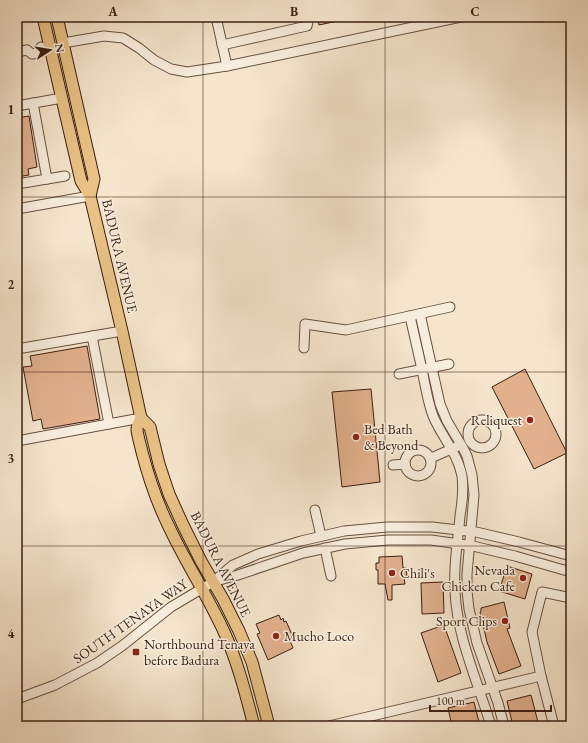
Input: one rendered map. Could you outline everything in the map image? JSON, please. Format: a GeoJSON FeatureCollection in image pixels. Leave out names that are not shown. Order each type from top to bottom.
{"type":"FeatureCollection","features":[{"type":"Feature","properties":{"kind":"main road","name":"BADURA AVENUE"},"geometry":{"type":"LineString","coordinates":[[43,17],[45,46],[62,98],[81,181],[90,196],[122,331],[141,418],[137,429],[144,459],[159,504],[170,530],[222,628],[245,690],[254,726]]}},
{"type":"Feature","properties":{"kind":"main road","name":"BADURA AVENUE"},"geometry":{"type":"LineString","coordinates":[[57,17],[94,179],[90,196]]}},
{"type":"Feature","properties":{"kind":"main road"},"geometry":{"type":"LineString","coordinates":[[45,46],[63,43]]}},
{"type":"Feature","properties":{"kind":"main road","name":"BADURA AVENUE"},"geometry":{"type":"LineString","coordinates":[[141,418],[150,427],[159,464],[169,494],[183,525],[229,612],[252,662],[269,726]]}},
{"type":"Feature","properties":{"kind":"street"},"geometry":{"type":"LineString","coordinates":[[216,17],[227,66]]}},
{"type":"Feature","properties":{"kind":"street"},"geometry":{"type":"LineString","coordinates":[[222,45],[307,26],[309,17]]}},
{"type":"Feature","properties":{"kind":"street"},"geometry":{"type":"LineString","coordinates":[[63,43],[104,36],[123,38],[171,70],[187,72],[227,66],[461,17]]}},
{"type":"Feature","properties":{"kind":"street"},"geometry":{"type":"LineString","coordinates":[[17,52],[27,50],[30,44],[36,43],[45,46]]}},
{"type":"Feature","properties":{"kind":"street"},"geometry":{"type":"LineString","coordinates":[[17,106],[62,98]]}},
{"type":"Feature","properties":{"kind":"street"},"geometry":{"type":"LineString","coordinates":[[33,103],[47,179]]}},
{"type":"Feature","properties":{"kind":"street"},"geometry":{"type":"LineString","coordinates":[[17,184],[65,176]]}},
{"type":"Feature","properties":{"kind":"street"},"geometry":{"type":"LineString","coordinates":[[17,209],[90,196]]}},
{"type":"Feature","properties":{"kind":"street"},"geometry":{"type":"LineString","coordinates":[[304,348],[305,324],[346,330],[450,307]]}},
{"type":"Feature","properties":{"kind":"street"},"geometry":{"type":"LineString","coordinates":[[420,314],[437,394],[447,421],[467,456],[474,485],[467,574],[469,609],[477,643],[504,726]]}},
{"type":"Feature","properties":{"kind":"street"},"geometry":{"type":"LineString","coordinates":[[410,316],[427,397],[434,417],[460,469],[463,494],[454,573],[457,611],[465,647],[486,706],[491,726]]}},
{"type":"Feature","properties":{"kind":"street"},"geometry":{"type":"LineString","coordinates":[[17,349],[122,331]]}},
{"type":"Feature","properties":{"kind":"street"},"geometry":{"type":"LineString","coordinates":[[92,336],[109,424]]}},
{"type":"Feature","properties":{"kind":"street"},"geometry":{"type":"LineString","coordinates":[[399,374],[449,364]]}},
{"type":"Feature","properties":{"kind":"street"},"geometry":{"type":"LineString","coordinates":[[17,441],[141,418]]}},
{"type":"Feature","properties":{"kind":"street"},"geometry":{"type":"LineString","coordinates":[[430,458],[470,440]]}},
{"type":"Feature","properties":{"kind":"street"},"geometry":{"type":"LineString","coordinates":[[417,450],[425,452],[432,463],[429,471],[421,476],[412,475],[408,472],[405,464],[406,456],[417,450]]}},
{"type":"Feature","properties":{"kind":"street"},"geometry":{"type":"LineString","coordinates":[[393,465],[405,464]]}},
{"type":"Feature","properties":{"kind":"street"},"geometry":{"type":"LineString","coordinates":[[315,510],[321,536]]}},
{"type":"Feature","properties":{"kind":"street","name":"SOUTH TENAYA WAY"},"geometry":{"type":"LineString","coordinates":[[17,699],[55,685],[97,662],[122,646],[171,608],[213,582],[233,565],[258,554],[300,541],[344,532],[387,527],[432,526],[471,531],[571,556]]}},
{"type":"Feature","properties":{"kind":"street","name":"SOUTH TENAYA WAY"},"geometry":{"type":"LineString","coordinates":[[213,582],[303,553],[345,544],[388,540],[431,540],[470,545],[571,572]]}},
{"type":"Feature","properties":{"kind":"street"},"geometry":{"type":"LineString","coordinates":[[325,548],[331,576]]}},
{"type":"Feature","properties":{"kind":"street"},"geometry":{"type":"LineString","coordinates":[[554,726],[541,676],[532,632],[542,592],[571,598]]}},
{"type":"Feature","properties":{"kind":"street"},"geometry":{"type":"LineString","coordinates":[[329,726],[362,722],[480,690],[541,676]]}},
{"type":"Feature","properties":{"kind":"building"},"geometry":{"type":"Polygon","coordinates":[[[318,17],[341,17],[342,20],[319,25],[318,17]]]}},
{"type":"Feature","properties":{"kind":"building"},"geometry":{"type":"Polygon","coordinates":[[[29,116],[37,167],[28,169],[29,175],[17,177],[17,118],[29,116]]]}},
{"type":"Feature","properties":{"kind":"building"},"geometry":{"type":"Polygon","coordinates":[[[87,346],[100,419],[43,429],[41,419],[33,421],[23,367],[32,366],[30,356],[87,346]]]}},
{"type":"Feature","properties":{"kind":"building","name":"Reliquest"},"geometry":{"type":"Polygon","coordinates":[[[525,369],[567,453],[534,469],[492,387],[525,369]]]}},
{"type":"Feature","properties":{"kind":"building","name":"Bed Bath & Beyond"},"geometry":{"type":"Polygon","coordinates":[[[371,389],[380,482],[342,487],[332,392],[371,389]]]}},
{"type":"Feature","properties":{"kind":"building","name":"Chili's"},"geometry":{"type":"Polygon","coordinates":[[[402,556],[403,568],[406,568],[407,576],[404,577],[405,584],[392,585],[392,600],[388,600],[385,584],[378,584],[378,570],[376,570],[376,563],[379,563],[379,557],[402,556]]]}},
{"type":"Feature","properties":{"kind":"building"},"geometry":{"type":"Polygon","coordinates":[[[507,566],[532,574],[525,599],[499,591],[507,566]]]}},
{"type":"Feature","properties":{"kind":"building"},"geometry":{"type":"Polygon","coordinates":[[[443,582],[444,613],[422,614],[421,583],[443,582]]]}},
{"type":"Feature","properties":{"kind":"building"},"geometry":{"type":"Polygon","coordinates":[[[504,602],[510,628],[507,629],[521,666],[499,674],[487,642],[480,612],[481,608],[504,602]]]}},
{"type":"Feature","properties":{"kind":"building","name":"Mucho Loco"},"geometry":{"type":"Polygon","coordinates":[[[279,615],[281,620],[283,618],[284,622],[286,621],[294,639],[290,641],[293,648],[268,660],[257,634],[260,633],[256,624],[279,615]]]}},
{"type":"Feature","properties":{"kind":"building"},"geometry":{"type":"Polygon","coordinates":[[[444,625],[461,673],[438,682],[421,633],[444,625]]]}},
{"type":"Feature","properties":{"kind":"building"},"geometry":{"type":"Polygon","coordinates":[[[531,695],[539,726],[513,726],[507,701],[531,695]]]}},
{"type":"Feature","properties":{"kind":"building"},"geometry":{"type":"Polygon","coordinates":[[[474,702],[480,726],[452,726],[448,708],[474,702]]]}},
{"type":"Feature","properties":{"kind":"place","name":"Reliquest"},"geometry":{"type":"Point","coordinates":[530,420]}},
{"type":"Feature","properties":{"kind":"place","name":"Bed Bath & Beyond"},"geometry":{"type":"Point","coordinates":[356,437]}},
{"type":"Feature","properties":{"kind":"place","name":"Chili's"},"geometry":{"type":"Point","coordinates":[392,573]}},
{"type":"Feature","properties":{"kind":"place","name":"Nevada Chicken Cafe"},"geometry":{"type":"Point","coordinates":[523,578]}},
{"type":"Feature","properties":{"kind":"place","name":"Sport Clips"},"geometry":{"type":"Point","coordinates":[505,621]}},
{"type":"Feature","properties":{"kind":"place","name":"Mucho Loco"},"geometry":{"type":"Point","coordinates":[276,636]}},
{"type":"Feature","properties":{"kind":"place","name":"Northbound Tenaya before Badura"},"geometry":{"type":"Point","coordinates":[136,652]}}]}
